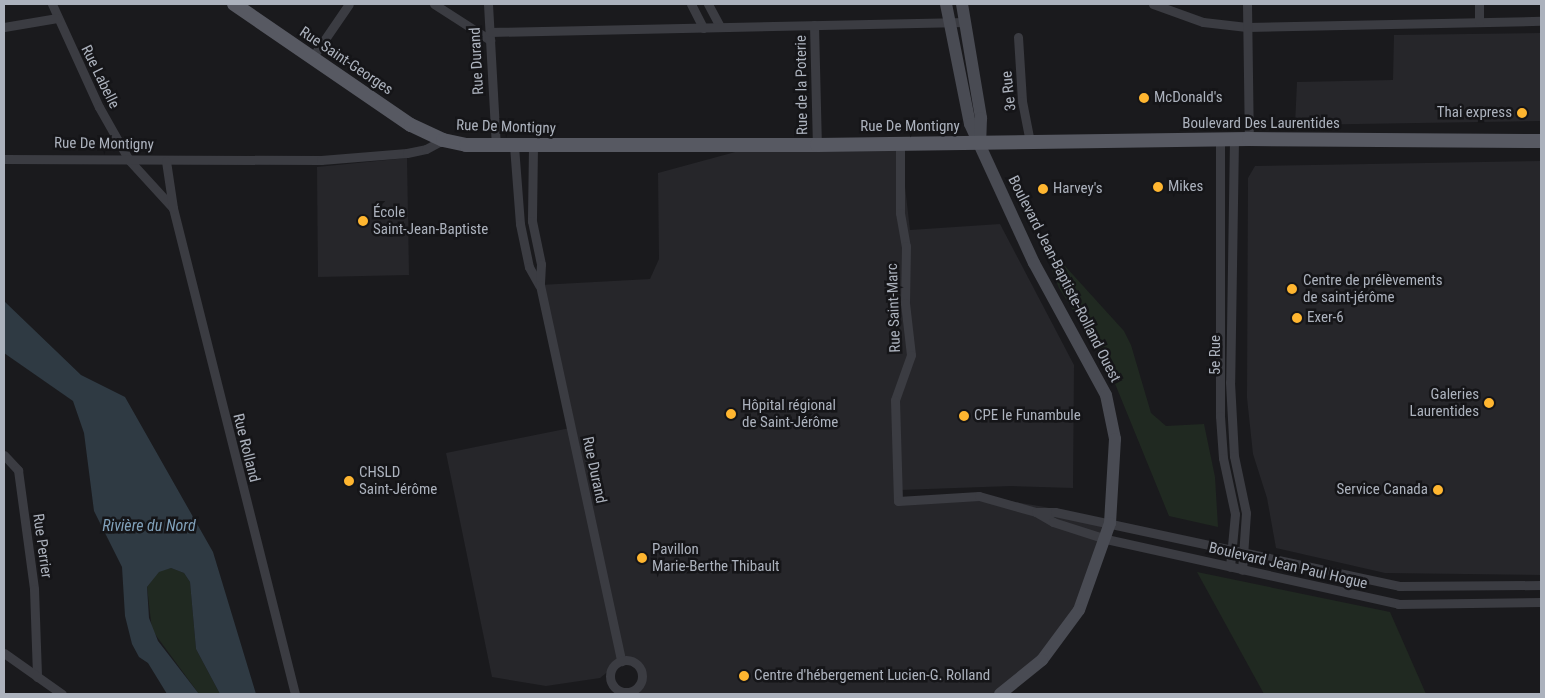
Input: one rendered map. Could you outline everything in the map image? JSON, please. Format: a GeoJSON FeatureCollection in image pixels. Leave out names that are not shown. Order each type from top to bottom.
{"type":"FeatureCollection","features":[{"type":"Feature","properties":{"kind":"main road","name":"Rue Saint-Georges"},"geometry":{"type":"LineString","coordinates":[[234,4],[411,124],[443,140]]}},
{"type":"Feature","properties":{"kind":"main road","name":"Boulevard Des Laurentides"},"geometry":{"type":"LineString","coordinates":[[980,143],[1227,139],[1541,141]]}},
{"type":"Feature","properties":{"kind":"main road","name":"Rue De Montigny"},"geometry":{"type":"LineString","coordinates":[[443,140],[496,146],[980,143]]}},
{"type":"Feature","properties":{"kind":"street","name":"Rue Labelle"},"geometry":{"type":"LineString","coordinates":[[52,4],[99,107],[129,160]]}},
{"type":"Feature","properties":{"kind":"street"},"geometry":{"type":"LineString","coordinates":[[312,58],[349,4]]}},
{"type":"Feature","properties":{"kind":"street"},"geometry":{"type":"LineString","coordinates":[[434,4],[490,36],[720,27],[965,22]]}},
{"type":"Feature","properties":{"kind":"street","name":"Rue Durand"},"geometry":{"type":"LineString","coordinates":[[488,4],[496,146]]}},
{"type":"Feature","properties":{"kind":"street"},"geometry":{"type":"LineString","coordinates":[[691,4],[703,28]]}},
{"type":"Feature","properties":{"kind":"street"},"geometry":{"type":"LineString","coordinates":[[708,4],[720,27]]}},
{"type":"Feature","properties":{"kind":"street","name":"Boulevard Jean-Baptiste-Rolland Ouest"},"geometry":{"type":"LineString","coordinates":[[946,4],[970,124],[1034,263],[1106,395],[1115,439],[1110,523],[1106,539],[1079,610],[1042,660],[1000,694]]}},
{"type":"Feature","properties":{"kind":"street"},"geometry":{"type":"LineString","coordinates":[[962,4],[981,118],[980,143]]}},
{"type":"Feature","properties":{"kind":"street"},"geometry":{"type":"LineString","coordinates":[[1153,4],[1203,22],[1247,27],[1541,21]]}},
{"type":"Feature","properties":{"kind":"street"},"geometry":{"type":"LineString","coordinates":[[1247,4],[1249,139]]}},
{"type":"Feature","properties":{"kind":"street"},"geometry":{"type":"LineString","coordinates":[[1479,4],[1480,22]]}},
{"type":"Feature","properties":{"kind":"street"},"geometry":{"type":"LineString","coordinates":[[4,27],[57,18]]}},
{"type":"Feature","properties":{"kind":"street","name":"Rue de la Poterie"},"geometry":{"type":"LineString","coordinates":[[814,25],[816,145]]}},
{"type":"Feature","properties":{"kind":"street","name":"3e Rue"},"geometry":{"type":"LineString","coordinates":[[1018,38],[1022,101],[1030,142]]}},
{"type":"Feature","properties":{"kind":"street","name":"5e Rue"},"geometry":{"type":"LineString","coordinates":[[1227,139],[1220,416],[1223,458],[1235,514],[1230,567]]}},
{"type":"Feature","properties":{"kind":"street","name":"5e Rue"},"geometry":{"type":"LineString","coordinates":[[1227,139],[1230,407],[1234,456],[1246,513],[1242,570]]}},
{"type":"Feature","properties":{"kind":"street","name":"Rue De Montigny"},"geometry":{"type":"LineString","coordinates":[[4,159],[320,160],[407,153],[426,149],[443,140]]}},
{"type":"Feature","properties":{"kind":"street","name":"Rue Saint-Marc"},"geometry":{"type":"LineString","coordinates":[[898,500],[895,400],[910,355],[905,303],[906,246],[900,213],[900,143]]}},
{"type":"Feature","properties":{"kind":"street","name":"Rue Durand"},"geometry":{"type":"LineString","coordinates":[[514,146],[520,224],[529,267],[540,285]]}},
{"type":"Feature","properties":{"kind":"street","name":"Rue Durand"},"geometry":{"type":"LineString","coordinates":[[533,146],[532,221],[541,264],[540,285],[621,661]]}},
{"type":"Feature","properties":{"kind":"street","name":"Rue Rolland"},"geometry":{"type":"LineString","coordinates":[[129,160],[173,208]]}},
{"type":"Feature","properties":{"kind":"street","name":"Rue Rolland"},"geometry":{"type":"LineString","coordinates":[[166,161],[173,208],[295,694]]}},
{"type":"Feature","properties":{"kind":"street","name":"Rue Perrier"},"geometry":{"type":"LineString","coordinates":[[4,456],[18,470],[34,589],[37,677]]}},
{"type":"Feature","properties":{"kind":"street","name":"Boulevard Jean Paul Hogue"},"geometry":{"type":"LineString","coordinates":[[898,500],[979,496],[1036,512],[1053,522],[1106,539],[1398,604],[1541,602]]}},
{"type":"Feature","properties":{"kind":"street","name":"Boulevard Jean Paul Hogue"},"geometry":{"type":"LineString","coordinates":[[1036,512],[1055,512],[1110,523],[1399,586],[1541,585]]}},
{"type":"Feature","properties":{"kind":"street"},"geometry":{"type":"LineString","coordinates":[[4,653],[62,694]]}},
{"type":"Feature","properties":{"kind":"shaded area"},"geometry":{"type":"Polygon","coordinates":[[[1541,33],[1541,121],[1295,125],[1297,82],[1393,80],[1394,35],[1541,33]]]}},
{"type":"Feature","properties":{"kind":"shaded area","name":"Hôpital régional de Saint-Jérôme"},"geometry":{"type":"Polygon","coordinates":[[[900,143],[910,230],[1000,224],[1074,365],[1073,488],[1011,486],[900,490],[898,500],[979,496],[1045,507],[1110,523],[1079,610],[1042,660],[1000,694],[637,694],[641,671],[628,660],[621,661],[600,678],[546,686],[492,677],[446,453],[570,428],[540,285],[650,279],[659,259],[658,173],[761,145],[900,143]]]}},
{"type":"Feature","properties":{"kind":"shaded area","name":"École Saint-Jean-Baptiste"},"geometry":{"type":"Polygon","coordinates":[[[407,158],[409,275],[318,277],[317,167],[407,158]]]}},
{"type":"Feature","properties":{"kind":"shaded area"},"geometry":{"type":"Polygon","coordinates":[[[1541,161],[1541,575],[1385,573],[1276,548],[1267,498],[1253,454],[1247,398],[1248,178],[1255,166],[1541,161]]]}},
{"type":"Feature","properties":{"kind":"shaded area"},"geometry":{"type":"Polygon","coordinates":[[[1055,255],[1124,331],[1131,345],[1151,413],[1166,426],[1204,424],[1215,477],[1218,527],[1169,516],[1107,364],[1059,288],[1049,262],[1055,255]]]}},
{"type":"Feature","properties":{"kind":"shaded area"},"geometry":{"type":"Polygon","coordinates":[[[171,568],[184,573],[190,582],[196,649],[220,694],[199,694],[152,630],[147,587],[159,571],[171,568]]]}},
{"type":"Feature","properties":{"kind":"shaded area"},"geometry":{"type":"Polygon","coordinates":[[[1197,572],[1390,612],[1426,694],[1264,694],[1197,572]]]}},
{"type":"Feature","properties":{"kind":"water","name":"Rivière du Nord"},"geometry":{"type":"Polygon","coordinates":[[[4,301],[81,375],[125,397],[213,552],[256,694],[220,694],[196,649],[190,582],[184,573],[171,568],[159,572],[147,587],[149,618],[158,641],[199,694],[167,694],[148,663],[139,657],[132,644],[125,616],[122,567],[94,511],[84,433],[73,401],[4,353],[4,301]]]}},
{"type":"Feature","properties":{"kind":"place","name":"McDonald's"},"geometry":{"type":"Point","coordinates":[1144,98]}},
{"type":"Feature","properties":{"kind":"place","name":"Thai express"},"geometry":{"type":"Point","coordinates":[1522,113]}},
{"type":"Feature","properties":{"kind":"place","name":"Mikes"},"geometry":{"type":"Point","coordinates":[1158,187]}},
{"type":"Feature","properties":{"kind":"place","name":"Harvey's"},"geometry":{"type":"Point","coordinates":[1043,189]}},
{"type":"Feature","properties":{"kind":"place","name":"École Saint-Jean-Baptiste"},"geometry":{"type":"Point","coordinates":[363,221]}},
{"type":"Feature","properties":{"kind":"place","name":"Centre de prélèvements de saint-jérôme"},"geometry":{"type":"Point","coordinates":[1292,289]}},
{"type":"Feature","properties":{"kind":"place","name":"Exer-6"},"geometry":{"type":"Point","coordinates":[1297,318]}},
{"type":"Feature","properties":{"kind":"place","name":"Galeries Laurentides"},"geometry":{"type":"Point","coordinates":[1489,403]}},
{"type":"Feature","properties":{"kind":"place","name":"Hôpital régional de Saint-Jérôme"},"geometry":{"type":"Point","coordinates":[731,414]}},
{"type":"Feature","properties":{"kind":"place","name":"CPE le Funambule"},"geometry":{"type":"Point","coordinates":[964,416]}},
{"type":"Feature","properties":{"kind":"place","name":"CHSLD Saint-Jérôme"},"geometry":{"type":"Point","coordinates":[349,481]}},
{"type":"Feature","properties":{"kind":"place","name":"Service Canada"},"geometry":{"type":"Point","coordinates":[1438,490]}},
{"type":"Feature","properties":{"kind":"place","name":"Pavillon Marie-Berthe Thibault"},"geometry":{"type":"Point","coordinates":[642,558]}},
{"type":"Feature","properties":{"kind":"place","name":"Centre d'hébergement Lucien-G. Rolland"},"geometry":{"type":"Point","coordinates":[744,676]}}]}
